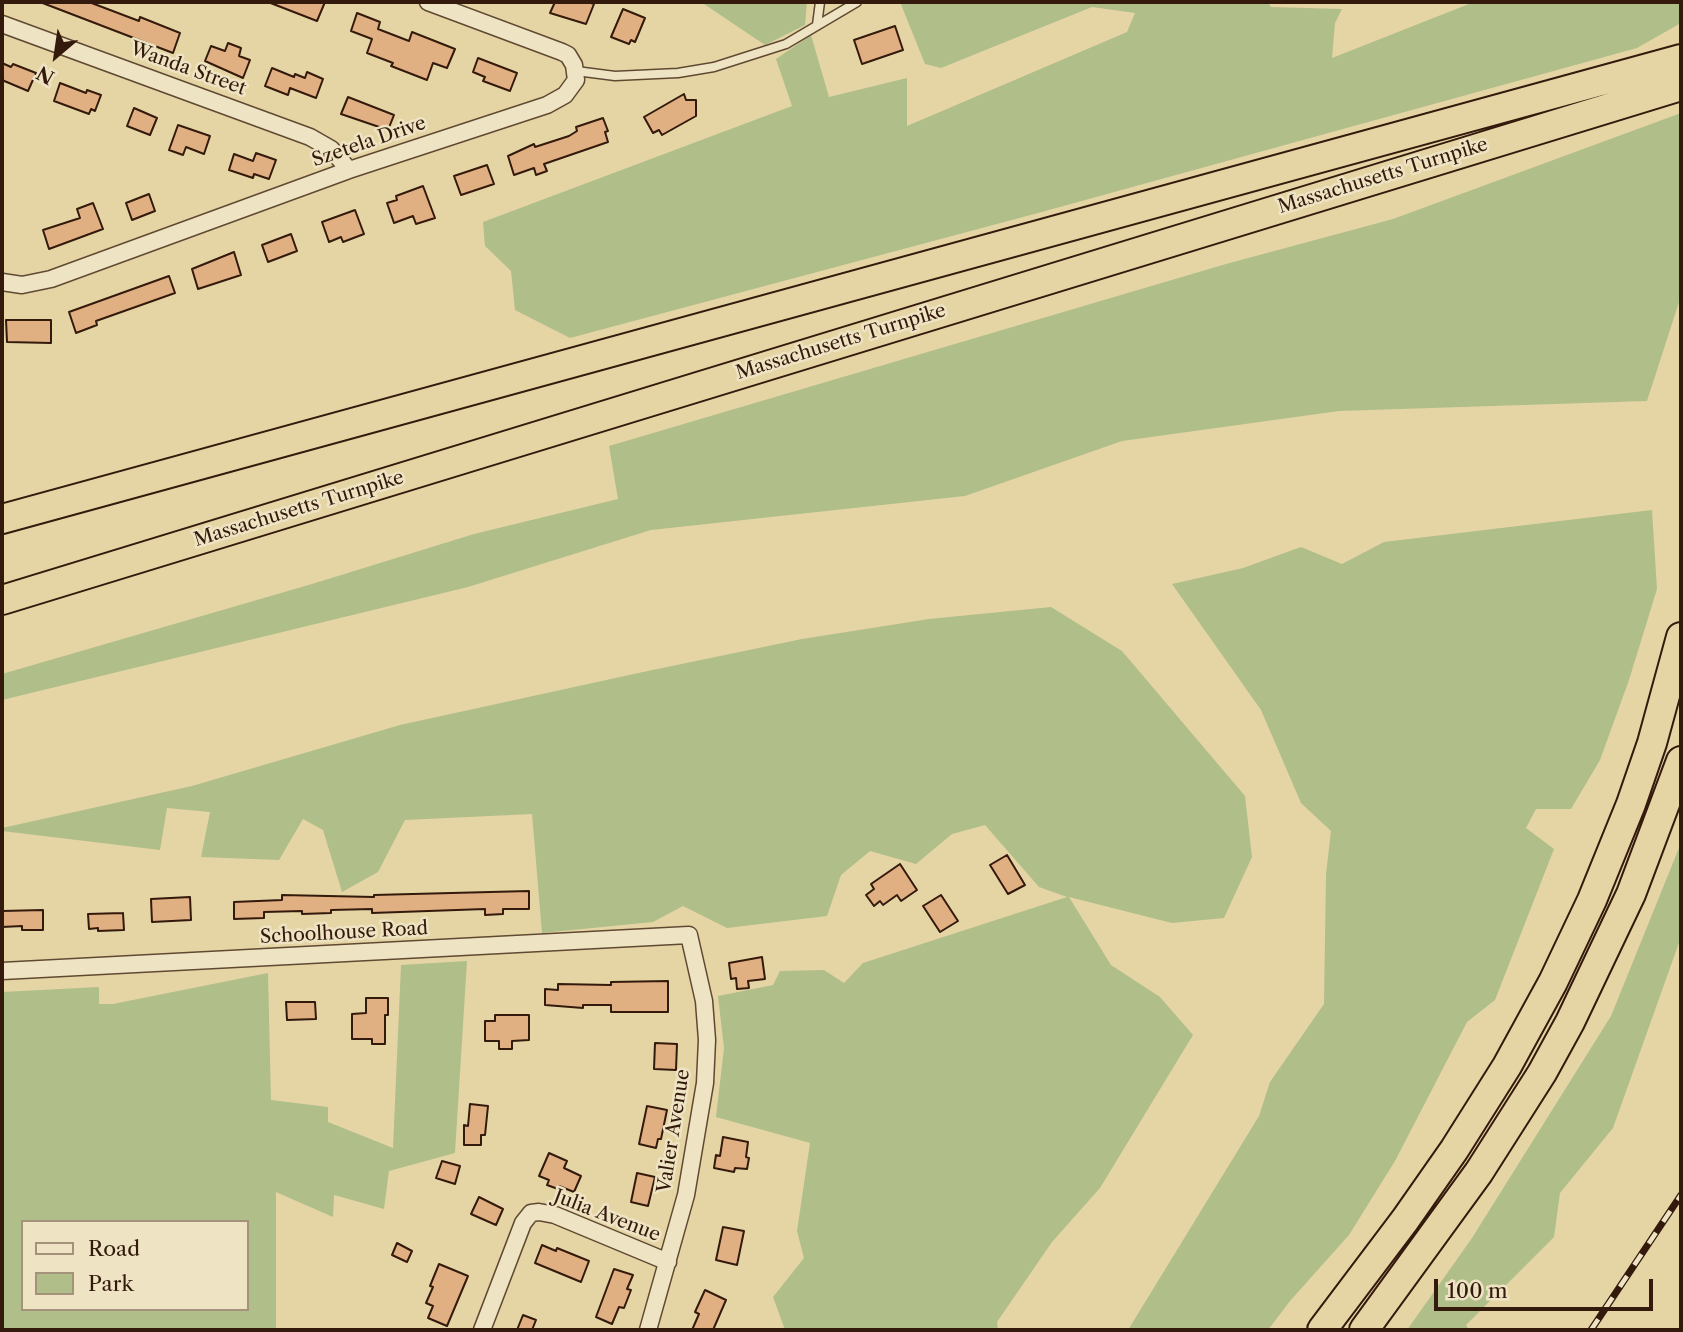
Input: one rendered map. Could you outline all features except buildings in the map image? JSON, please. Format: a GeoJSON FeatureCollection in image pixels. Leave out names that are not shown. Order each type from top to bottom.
{"type":"FeatureCollection","features":[{"type":"Feature","properties":{"kind":"highway","name":"Massachusetts Turnpike"},"geometry":{"type":"LineString","coordinates":[[2,519],[1681,59]]}},
{"type":"Feature","properties":{"kind":"highway","name":"Massachusetts Turnpike"},"geometry":{"type":"LineString","coordinates":[[2,600],[1681,86]]}},
{"type":"Feature","properties":{"kind":"highway"},"geometry":{"type":"LineString","coordinates":[[1322,1330],[1454,1150],[1507,1066],[1553,982],[1592,900],[1627,815],[1681,638]]}},
{"type":"Feature","properties":{"kind":"highway"},"geometry":{"type":"LineString","coordinates":[[1364,1330],[1479,1172],[1530,1093],[1570,1023],[1632,894],[1681,761]]}},
{"type":"Feature","properties":{"kind":"street"},"geometry":{"type":"LineString","coordinates":[[428,2],[562,52],[569,57],[576,71]]}},
{"type":"Feature","properties":{"kind":"street","name":"Wanda Street"},"geometry":{"type":"LineString","coordinates":[[2,24],[310,137],[331,149],[349,170]]}},
{"type":"Feature","properties":{"kind":"street","name":"Szetela Drive"},"geometry":{"type":"LineString","coordinates":[[2,282],[22,285],[51,279],[349,170],[547,105],[568,92],[576,80],[576,71]]}},
{"type":"Feature","properties":{"kind":"street","name":"Schoolhouse Road"},"geometry":{"type":"LineString","coordinates":[[2,971],[689,935]]}},
{"type":"Feature","properties":{"kind":"street","name":"Valier Avenue"},"geometry":{"type":"LineString","coordinates":[[648,1330],[693,1160],[706,1069],[704,1001],[689,935]]}},
{"type":"Feature","properties":{"kind":"street","name":"Julia Avenue"},"geometry":{"type":"LineString","coordinates":[[482,1330],[523,1223],[531,1213],[555,1215],[668,1262]]}},
{"type":"Feature","properties":{"kind":"lane"},"geometry":{"type":"LineString","coordinates":[[817,25],[820,2]]}},
{"type":"Feature","properties":{"kind":"lane"},"geometry":{"type":"LineString","coordinates":[[576,71],[615,76],[678,73],[714,67],[786,44],[857,2]]}},
{"type":"Feature","properties":{"kind":"green space"},"geometry":{"type":"Polygon","coordinates":[[[701,2],[807,2],[805,25],[765,45],[701,2]]]}},
{"type":"Feature","properties":{"kind":"green space"},"geometry":{"type":"Polygon","coordinates":[[[900,2],[1268,2],[1271,7],[1342,9],[1335,23],[1332,58],[1474,2],[1681,2],[1681,23],[1637,48],[1038,213],[570,338],[515,310],[511,271],[485,246],[483,222],[792,106],[776,59],[811,35],[829,97],[907,78],[907,126],[1127,32],[1135,13],[1092,7],[941,68],[925,64],[900,2]]]}},
{"type":"Feature","properties":{"kind":"green space"},"geometry":{"type":"Polygon","coordinates":[[[1681,113],[1681,296],[1647,401],[1339,411],[1122,441],[965,496],[651,530],[468,587],[2,700],[2,674],[474,534],[618,499],[609,446],[1226,264],[1393,219],[1681,113]]]}},
{"type":"Feature","properties":{"kind":"green space"},"geometry":{"type":"Polygon","coordinates":[[[1652,510],[1657,589],[1629,680],[1600,760],[1571,809],[1536,809],[1526,828],[1554,849],[1495,1000],[1467,1022],[1395,1161],[1349,1235],[1268,1330],[1128,1330],[1259,1116],[1270,1082],[1324,1004],[1326,874],[1331,831],[1301,803],[1261,710],[1172,584],[1243,568],[1301,547],[1342,564],[1384,542],[1652,510]]]}},
{"type":"Feature","properties":{"kind":"green space"},"geometry":{"type":"Polygon","coordinates":[[[1051,607],[1122,651],[1245,796],[1252,857],[1224,918],[1172,923],[1069,897],[1111,965],[1160,997],[1193,1035],[1100,1188],[1052,1242],[997,1322],[998,1330],[785,1330],[773,1297],[804,1258],[797,1231],[810,1143],[716,1117],[724,1048],[718,996],[773,985],[780,971],[824,970],[844,983],[863,963],[1067,897],[1039,887],[985,825],[952,834],[916,864],[870,851],[841,875],[827,916],[727,928],[683,906],[653,922],[542,933],[532,814],[405,820],[378,872],[342,892],[323,830],[303,819],[279,860],[201,857],[210,812],[167,808],[160,850],[2,831],[2,828],[192,786],[400,725],[643,672],[802,639],[929,619],[1051,607]]]}},
{"type":"Feature","properties":{"kind":"green space"},"geometry":{"type":"Polygon","coordinates":[[[1681,843],[1681,937],[1613,1128],[1560,1193],[1554,1237],[1466,1325],[1469,1330],[1407,1330],[1472,1238],[1611,1016],[1681,843]]]}},
{"type":"Feature","properties":{"kind":"green space"},"geometry":{"type":"Polygon","coordinates":[[[467,961],[455,1153],[389,1171],[384,1209],[334,1195],[333,1217],[276,1192],[276,1330],[2,1330],[2,992],[99,987],[99,1004],[113,1004],[268,973],[271,1100],[328,1107],[328,1122],[393,1148],[401,965],[467,961]]]}},
{"type":"Feature","properties":{"kind":"railway"},"geometry":{"type":"LineString","coordinates":[[1591,1330],[1681,1195]]}}]}
